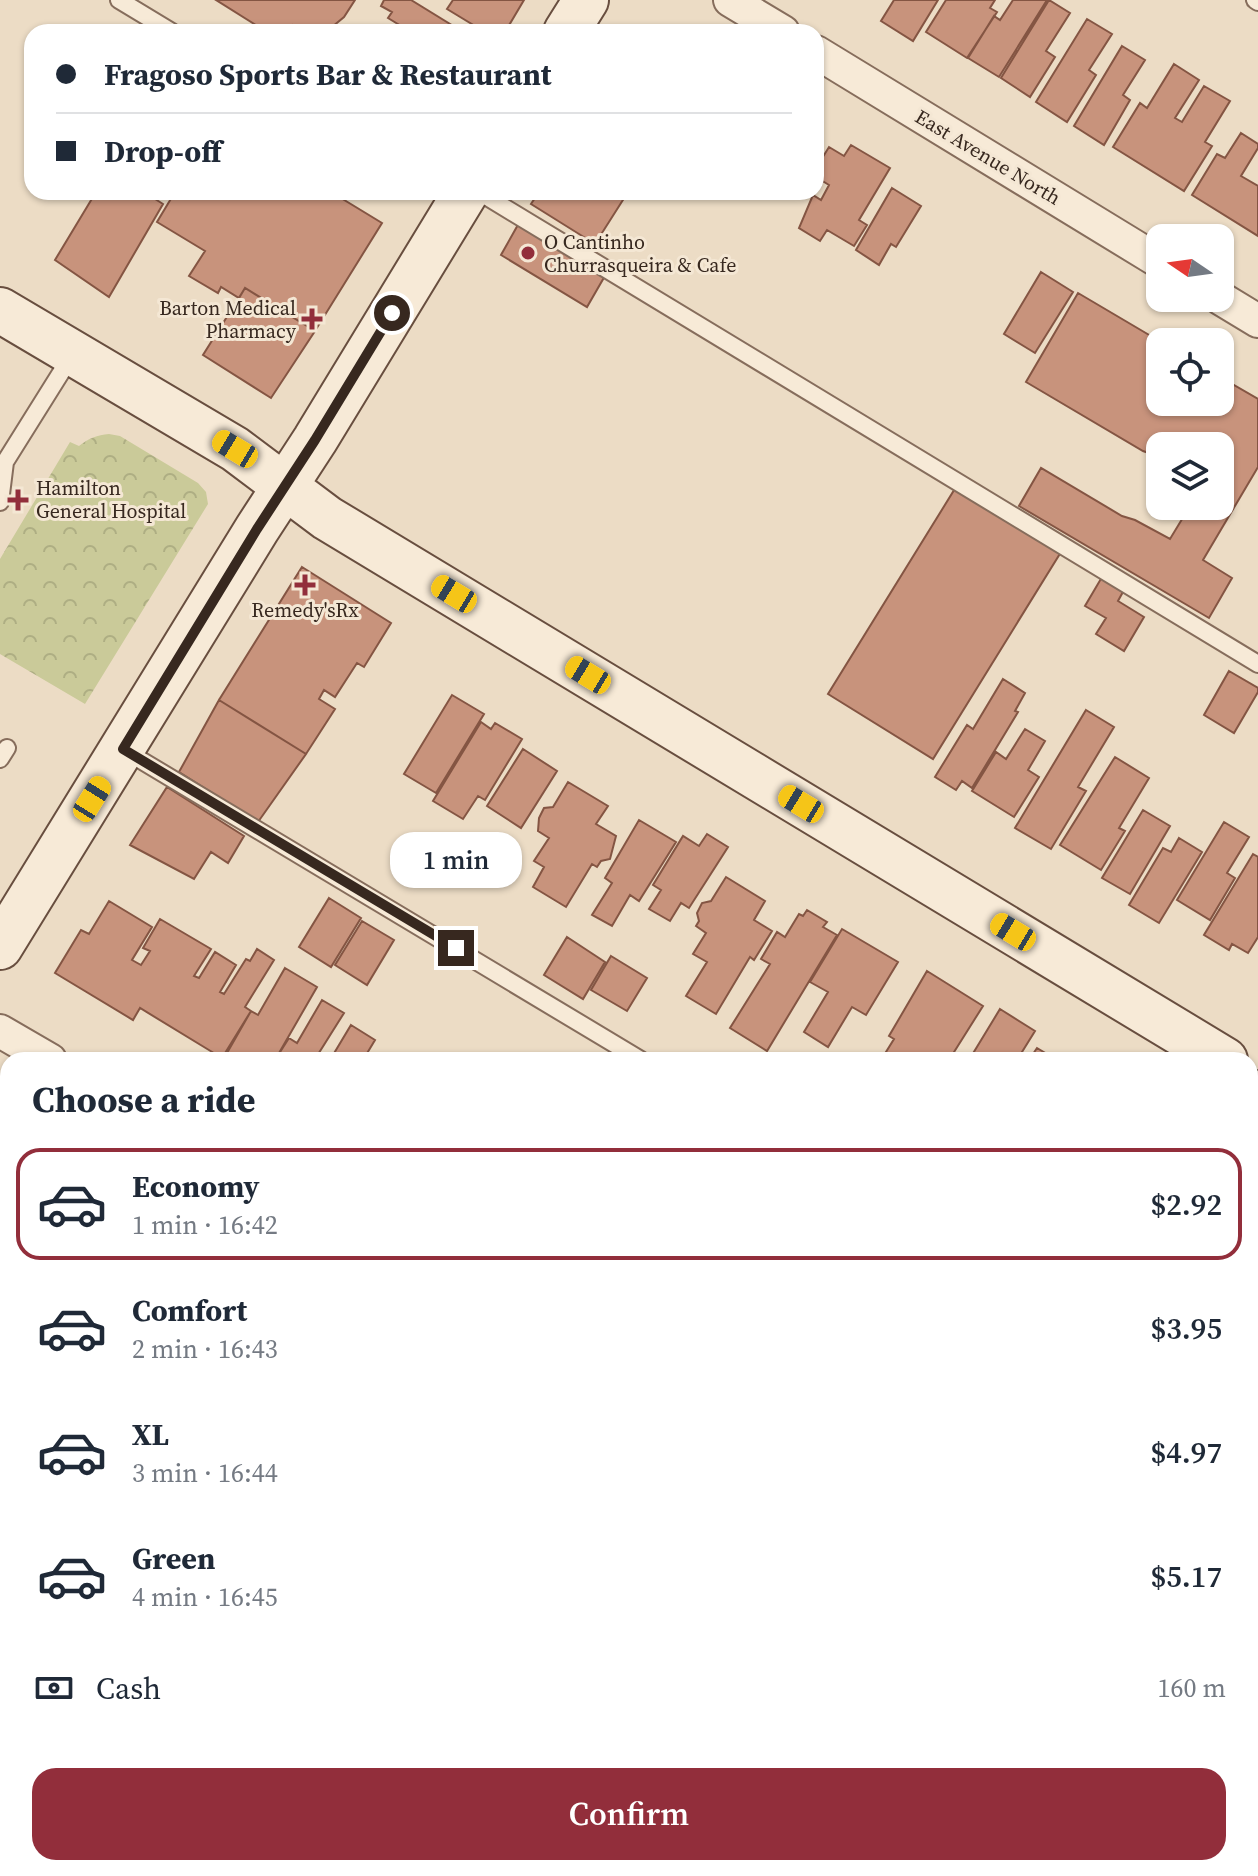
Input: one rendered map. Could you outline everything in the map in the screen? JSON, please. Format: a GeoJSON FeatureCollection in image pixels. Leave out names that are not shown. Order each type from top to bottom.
{"type":"FeatureCollection","features":[{"type":"Feature","properties":{"kind":"main road"},"geometry":{"type":"LineString","coordinates":[[571,24],[586,0]]}},
{"type":"Feature","properties":{"kind":"main road"},"geometry":{"type":"LineString","coordinates":[[0,947],[461,200]]}},
{"type":"Feature","properties":{"kind":"main road"},"geometry":{"type":"LineString","coordinates":[[0,310],[235,449],[327,518],[1212,1052]]}},
{"type":"Feature","properties":{"kind":"street"},"geometry":{"type":"LineString","coordinates":[[730,0],[770,24]]}},
{"type":"Feature","properties":{"kind":"street","name":"East Avenue North"},"geometry":{"type":"LineString","coordinates":[[824,57],[1146,253]]}},
{"type":"Feature","properties":{"kind":"street"},"geometry":{"type":"LineString","coordinates":[[1234,306],[1258,321]]}},
{"type":"Feature","properties":{"kind":"street"},"geometry":{"type":"LineString","coordinates":[[0,1031],[36,1052]]}},
{"type":"Feature","properties":{"kind":"lane"},"geometry":{"type":"LineString","coordinates":[[119,0],[159,24]]}},
{"type":"Feature","properties":{"kind":"lane"},"geometry":{"type":"LineString","coordinates":[[465,200],[1257,660]]}},
{"type":"Feature","properties":{"kind":"lane"},"geometry":{"type":"LineString","coordinates":[[0,502],[2,462],[73,353]]}},
{"type":"Feature","properties":{"kind":"lane"},"geometry":{"type":"LineString","coordinates":[[123,749],[628,1052]]}},
{"type":"Feature","properties":{"kind":"green space"},"geometry":{"type":"Polygon","coordinates":[[[109,434],[120,436],[198,483],[206,492],[208,504],[85,704],[0,654],[0,559],[70,442],[79,446],[93,437],[109,434]]]}},
{"type":"Feature","properties":{"kind":"building"},"geometry":{"type":"Polygon","coordinates":[[[216,0],[355,0],[336,24],[254,24],[216,0]]]}},
{"type":"Feature","properties":{"kind":"building"},"geometry":{"type":"Polygon","coordinates":[[[384,0],[411,0],[450,24],[398,24],[388,18],[392,12],[381,6],[384,0]]]}},
{"type":"Feature","properties":{"kind":"building"},"geometry":{"type":"Polygon","coordinates":[[[453,0],[524,0],[510,24],[472,24],[447,9],[453,0]]]}},
{"type":"Feature","properties":{"kind":"building"},"geometry":{"type":"Polygon","coordinates":[[[894,0],[938,0],[913,41],[881,21],[894,0]]]}},
{"type":"Feature","properties":{"kind":"building"},"geometry":{"type":"Polygon","coordinates":[[[946,0],[995,0],[990,8],[997,12],[967,58],[926,32],[946,0]]]}},
{"type":"Feature","properties":{"kind":"building"},"geometry":{"type":"Polygon","coordinates":[[[1013,0],[1047,0],[999,77],[968,58],[994,16],[1000,20],[1013,0]]]}},
{"type":"Feature","properties":{"kind":"building"},"geometry":{"type":"Polygon","coordinates":[[[1049,0],[1070,13],[1046,51],[1055,57],[1030,97],[1001,78],[1049,0]]]}},
{"type":"Feature","properties":{"kind":"building"},"geometry":{"type":"Polygon","coordinates":[[[1087,19],[1112,34],[1089,70],[1096,75],[1067,122],[1036,102],[1087,19]]]}},
{"type":"Feature","properties":{"kind":"building"},"geometry":{"type":"Polygon","coordinates":[[[1122,46],[1145,60],[1123,95],[1130,100],[1104,145],[1074,126],[1122,46]]]}},
{"type":"Feature","properties":{"kind":"building"},"geometry":{"type":"Polygon","coordinates":[[[1174,64],[1199,80],[1175,118],[1182,122],[1204,86],[1230,101],[1205,142],[1212,146],[1184,191],[1113,147],[1140,103],[1147,108],[1174,64]]]}},
{"type":"Feature","properties":{"kind":"building"},"geometry":{"type":"Polygon","coordinates":[[[1241,133],[1258,144],[1241,176],[1258,186],[1258,236],[1192,195],[1217,154],[1225,158],[1241,133]]]}},
{"type":"Feature","properties":{"kind":"building"},"geometry":{"type":"Polygon","coordinates":[[[851,145],[890,168],[859,220],[867,225],[854,246],[827,230],[820,241],[799,228],[811,200],[824,200],[829,185],[824,182],[824,155],[829,147],[844,156],[851,145]]]}},
{"type":"Feature","properties":{"kind":"building"},"geometry":{"type":"Polygon","coordinates":[[[892,188],[921,206],[896,247],[891,244],[879,265],[856,250],[892,188]]]}},
{"type":"Feature","properties":{"kind":"building"},"geometry":{"type":"Polygon","coordinates":[[[91,200],[157,200],[163,204],[109,297],[55,260],[91,200]]]}},
{"type":"Feature","properties":{"kind":"building"},"geometry":{"type":"Polygon","coordinates":[[[170,200],[344,200],[382,223],[315,331],[245,288],[239,298],[221,287],[218,293],[189,276],[205,251],[157,222],[170,200]]]}},
{"type":"Feature","properties":{"kind":"building"},"geometry":{"type":"Polygon","coordinates":[[[534,200],[623,200],[595,244],[531,204],[534,200]]]}},
{"type":"Feature","properties":{"kind":"building"},"geometry":{"type":"Polygon","coordinates":[[[519,223],[606,274],[587,307],[501,255],[519,223]]]}},
{"type":"Feature","properties":{"kind":"building"},"geometry":{"type":"Polygon","coordinates":[[[1041,272],[1073,292],[1035,353],[1004,334],[1041,272]]]}},
{"type":"Feature","properties":{"kind":"building"},"geometry":{"type":"Polygon","coordinates":[[[245,288],[315,331],[271,398],[203,355],[245,288]]]}},
{"type":"Feature","properties":{"kind":"building"},"geometry":{"type":"Polygon","coordinates":[[[1078,293],[1146,333],[1146,416],[1234,416],[1234,385],[1258,399],[1258,467],[1234,508],[1234,432],[1146,432],[1146,452],[1026,382],[1078,293]]]}},
{"type":"Feature","properties":{"kind":"building"},"geometry":{"type":"Polygon","coordinates":[[[1041,468],[1122,516],[1170,539],[1182,520],[1227,520],[1203,560],[1232,578],[1209,618],[1019,506],[1041,468]]]}},
{"type":"Feature","properties":{"kind":"building"},"geometry":{"type":"Polygon","coordinates":[[[956,487],[1061,552],[933,759],[828,694],[956,487]]]}},
{"type":"Feature","properties":{"kind":"building"},"geometry":{"type":"Polygon","coordinates":[[[302,567],[391,623],[364,667],[357,663],[335,697],[324,690],[319,699],[335,709],[306,754],[219,700],[302,567]]]}},
{"type":"Feature","properties":{"kind":"building"},"geometry":{"type":"Polygon","coordinates":[[[1102,577],[1124,590],[1118,601],[1144,617],[1124,651],[1096,634],[1106,618],[1085,606],[1102,577]]]}},
{"type":"Feature","properties":{"kind":"building"},"geometry":{"type":"Polygon","coordinates":[[[1229,671],[1258,688],[1234,733],[1204,715],[1229,671]]]}},
{"type":"Feature","properties":{"kind":"building"},"geometry":{"type":"Polygon","coordinates":[[[1003,679],[1025,693],[1015,711],[1018,712],[972,788],[962,781],[956,790],[935,777],[967,725],[973,729],[1003,679]]]}},
{"type":"Feature","properties":{"kind":"building"},"geometry":{"type":"Polygon","coordinates":[[[452,695],[484,714],[436,793],[404,774],[452,695]]]}},
{"type":"Feature","properties":{"kind":"building"},"geometry":{"type":"Polygon","coordinates":[[[219,700],[306,754],[258,822],[179,772],[219,700]]]}},
{"type":"Feature","properties":{"kind":"building"},"geometry":{"type":"Polygon","coordinates":[[[1086,710],[1114,727],[1078,787],[1086,791],[1051,849],[1015,828],[1086,710]]]}},
{"type":"Feature","properties":{"kind":"building"},"geometry":{"type":"Polygon","coordinates":[[[481,722],[491,729],[495,723],[522,739],[485,800],[478,796],[463,819],[433,801],[481,722]]]}},
{"type":"Feature","properties":{"kind":"building"},"geometry":{"type":"Polygon","coordinates":[[[1025,729],[1045,741],[1028,770],[1039,777],[1014,817],[972,791],[996,752],[1006,759],[1025,729]]]}},
{"type":"Feature","properties":{"kind":"building"},"geometry":{"type":"Polygon","coordinates":[[[523,749],[557,771],[521,828],[487,806],[523,749]]]}},
{"type":"Feature","properties":{"kind":"building"},"geometry":{"type":"Polygon","coordinates":[[[1115,757],[1149,778],[1119,828],[1125,831],[1101,870],[1060,845],[1115,757]]]}},
{"type":"Feature","properties":{"kind":"building"},"geometry":{"type":"Polygon","coordinates":[[[568,782],[608,806],[596,824],[616,836],[610,859],[601,861],[597,867],[592,864],[566,907],[533,887],[544,867],[534,861],[549,838],[538,831],[539,818],[544,808],[553,807],[568,782]]]}},
{"type":"Feature","properties":{"kind":"building"},"geometry":{"type":"Polygon","coordinates":[[[167,787],[244,836],[228,863],[211,852],[194,879],[130,845],[167,787]]]}},
{"type":"Feature","properties":{"kind":"building"},"geometry":{"type":"Polygon","coordinates":[[[1143,810],[1170,826],[1130,894],[1102,878],[1143,810]]]}},
{"type":"Feature","properties":{"kind":"building"},"geometry":{"type":"Polygon","coordinates":[[[639,820],[676,842],[639,901],[630,895],[612,926],[592,915],[612,883],[605,878],[639,820]]]}},
{"type":"Feature","properties":{"kind":"building"},"geometry":{"type":"Polygon","coordinates":[[[1224,822],[1249,837],[1227,873],[1235,878],[1210,920],[1177,900],[1224,822]]]}},
{"type":"Feature","properties":{"kind":"building"},"geometry":{"type":"Polygon","coordinates":[[[707,834],[728,847],[689,908],[681,903],[670,921],[649,909],[661,890],[653,885],[683,836],[699,846],[707,834]]]}},
{"type":"Feature","properties":{"kind":"building"},"geometry":{"type":"Polygon","coordinates":[[[1179,838],[1202,852],[1159,923],[1129,905],[1163,848],[1171,852],[1179,838]]]}},
{"type":"Feature","properties":{"kind":"building"},"geometry":{"type":"Polygon","coordinates":[[[1253,854],[1258,857],[1258,937],[1248,953],[1232,944],[1229,950],[1204,935],[1253,854]]]}},
{"type":"Feature","properties":{"kind":"building"},"geometry":{"type":"Polygon","coordinates":[[[726,877],[765,901],[754,920],[772,931],[754,960],[750,957],[716,1014],[686,996],[707,962],[693,954],[706,933],[696,926],[699,921],[697,913],[702,903],[711,901],[726,877]]]}},
{"type":"Feature","properties":{"kind":"building"},"geometry":{"type":"Polygon","coordinates":[[[329,898],[361,918],[331,967],[299,947],[329,898]]]}},
{"type":"Feature","properties":{"kind":"building"},"geometry":{"type":"Polygon","coordinates":[[[109,901],[152,927],[132,960],[141,965],[150,951],[143,948],[160,919],[211,949],[194,976],[199,978],[215,952],[236,965],[220,992],[224,994],[246,959],[250,961],[257,949],[274,960],[245,1007],[251,1011],[226,1052],[212,1052],[140,1008],[133,1020],[55,973],[81,930],[89,934],[109,901]]]}},
{"type":"Feature","properties":{"kind":"building"},"geometry":{"type":"Polygon","coordinates":[[[807,910],[827,922],[823,927],[837,935],[767,1051],[730,1028],[770,964],[761,959],[777,932],[785,937],[799,914],[803,916],[807,910]]]}},
{"type":"Feature","properties":{"kind":"building"},"geometry":{"type":"Polygon","coordinates":[[[362,921],[394,940],[367,985],[335,965],[362,921]]]}},
{"type":"Feature","properties":{"kind":"building"},"geometry":{"type":"Polygon","coordinates":[[[842,929],[898,962],[866,1015],[852,1007],[828,1047],[804,1032],[828,992],[810,982],[842,929]]]}},
{"type":"Feature","properties":{"kind":"building"},"geometry":{"type":"Polygon","coordinates":[[[567,937],[605,962],[583,999],[544,975],[567,937]]]}},
{"type":"Feature","properties":{"kind":"building"},"geometry":{"type":"Polygon","coordinates":[[[611,956],[647,978],[627,1011],[591,990],[611,956]]]}},
{"type":"Feature","properties":{"kind":"building"},"geometry":{"type":"Polygon","coordinates":[[[285,968],[317,987],[280,1052],[228,1052],[251,1011],[258,1015],[285,968]]]}},
{"type":"Feature","properties":{"kind":"building"},"geometry":{"type":"Polygon","coordinates":[[[927,971],[983,1006],[954,1052],[886,1052],[894,1039],[889,1036],[927,971]]]}},
{"type":"Feature","properties":{"kind":"building"},"geometry":{"type":"Polygon","coordinates":[[[322,1000],[344,1013],[320,1052],[280,1052],[289,1038],[297,1043],[322,1000]]]}},
{"type":"Feature","properties":{"kind":"building"},"geometry":{"type":"Polygon","coordinates":[[[1000,1009],[1035,1031],[1022,1052],[974,1052],[1000,1009]]]}},
{"type":"Feature","properties":{"kind":"building"},"geometry":{"type":"Polygon","coordinates":[[[351,1025],[375,1040],[368,1052],[335,1052],[351,1025]]]}},
{"type":"Feature","properties":{"kind":"place","name":"O Cantinho Churrasqueira & Cafe"},"geometry":{"type":"Point","coordinates":[528,253]}},
{"type":"Feature","properties":{"kind":"place","name":"Barton Medical Pharmacy"},"geometry":{"type":"Point","coordinates":[312,319]}},
{"type":"Feature","properties":{"kind":"place","name":"Hamilton General Hospital"},"geometry":{"type":"Point","coordinates":[18,500]}},
{"type":"Feature","properties":{"kind":"place","name":"Remedy'sRx"},"geometry":{"type":"Point","coordinates":[305,585]}},
{"type":"Feature","properties":{"kind":"route"},"geometry":{"type":"LineString","coordinates":[[392,313],[123,749],[456,948]]}}]}
